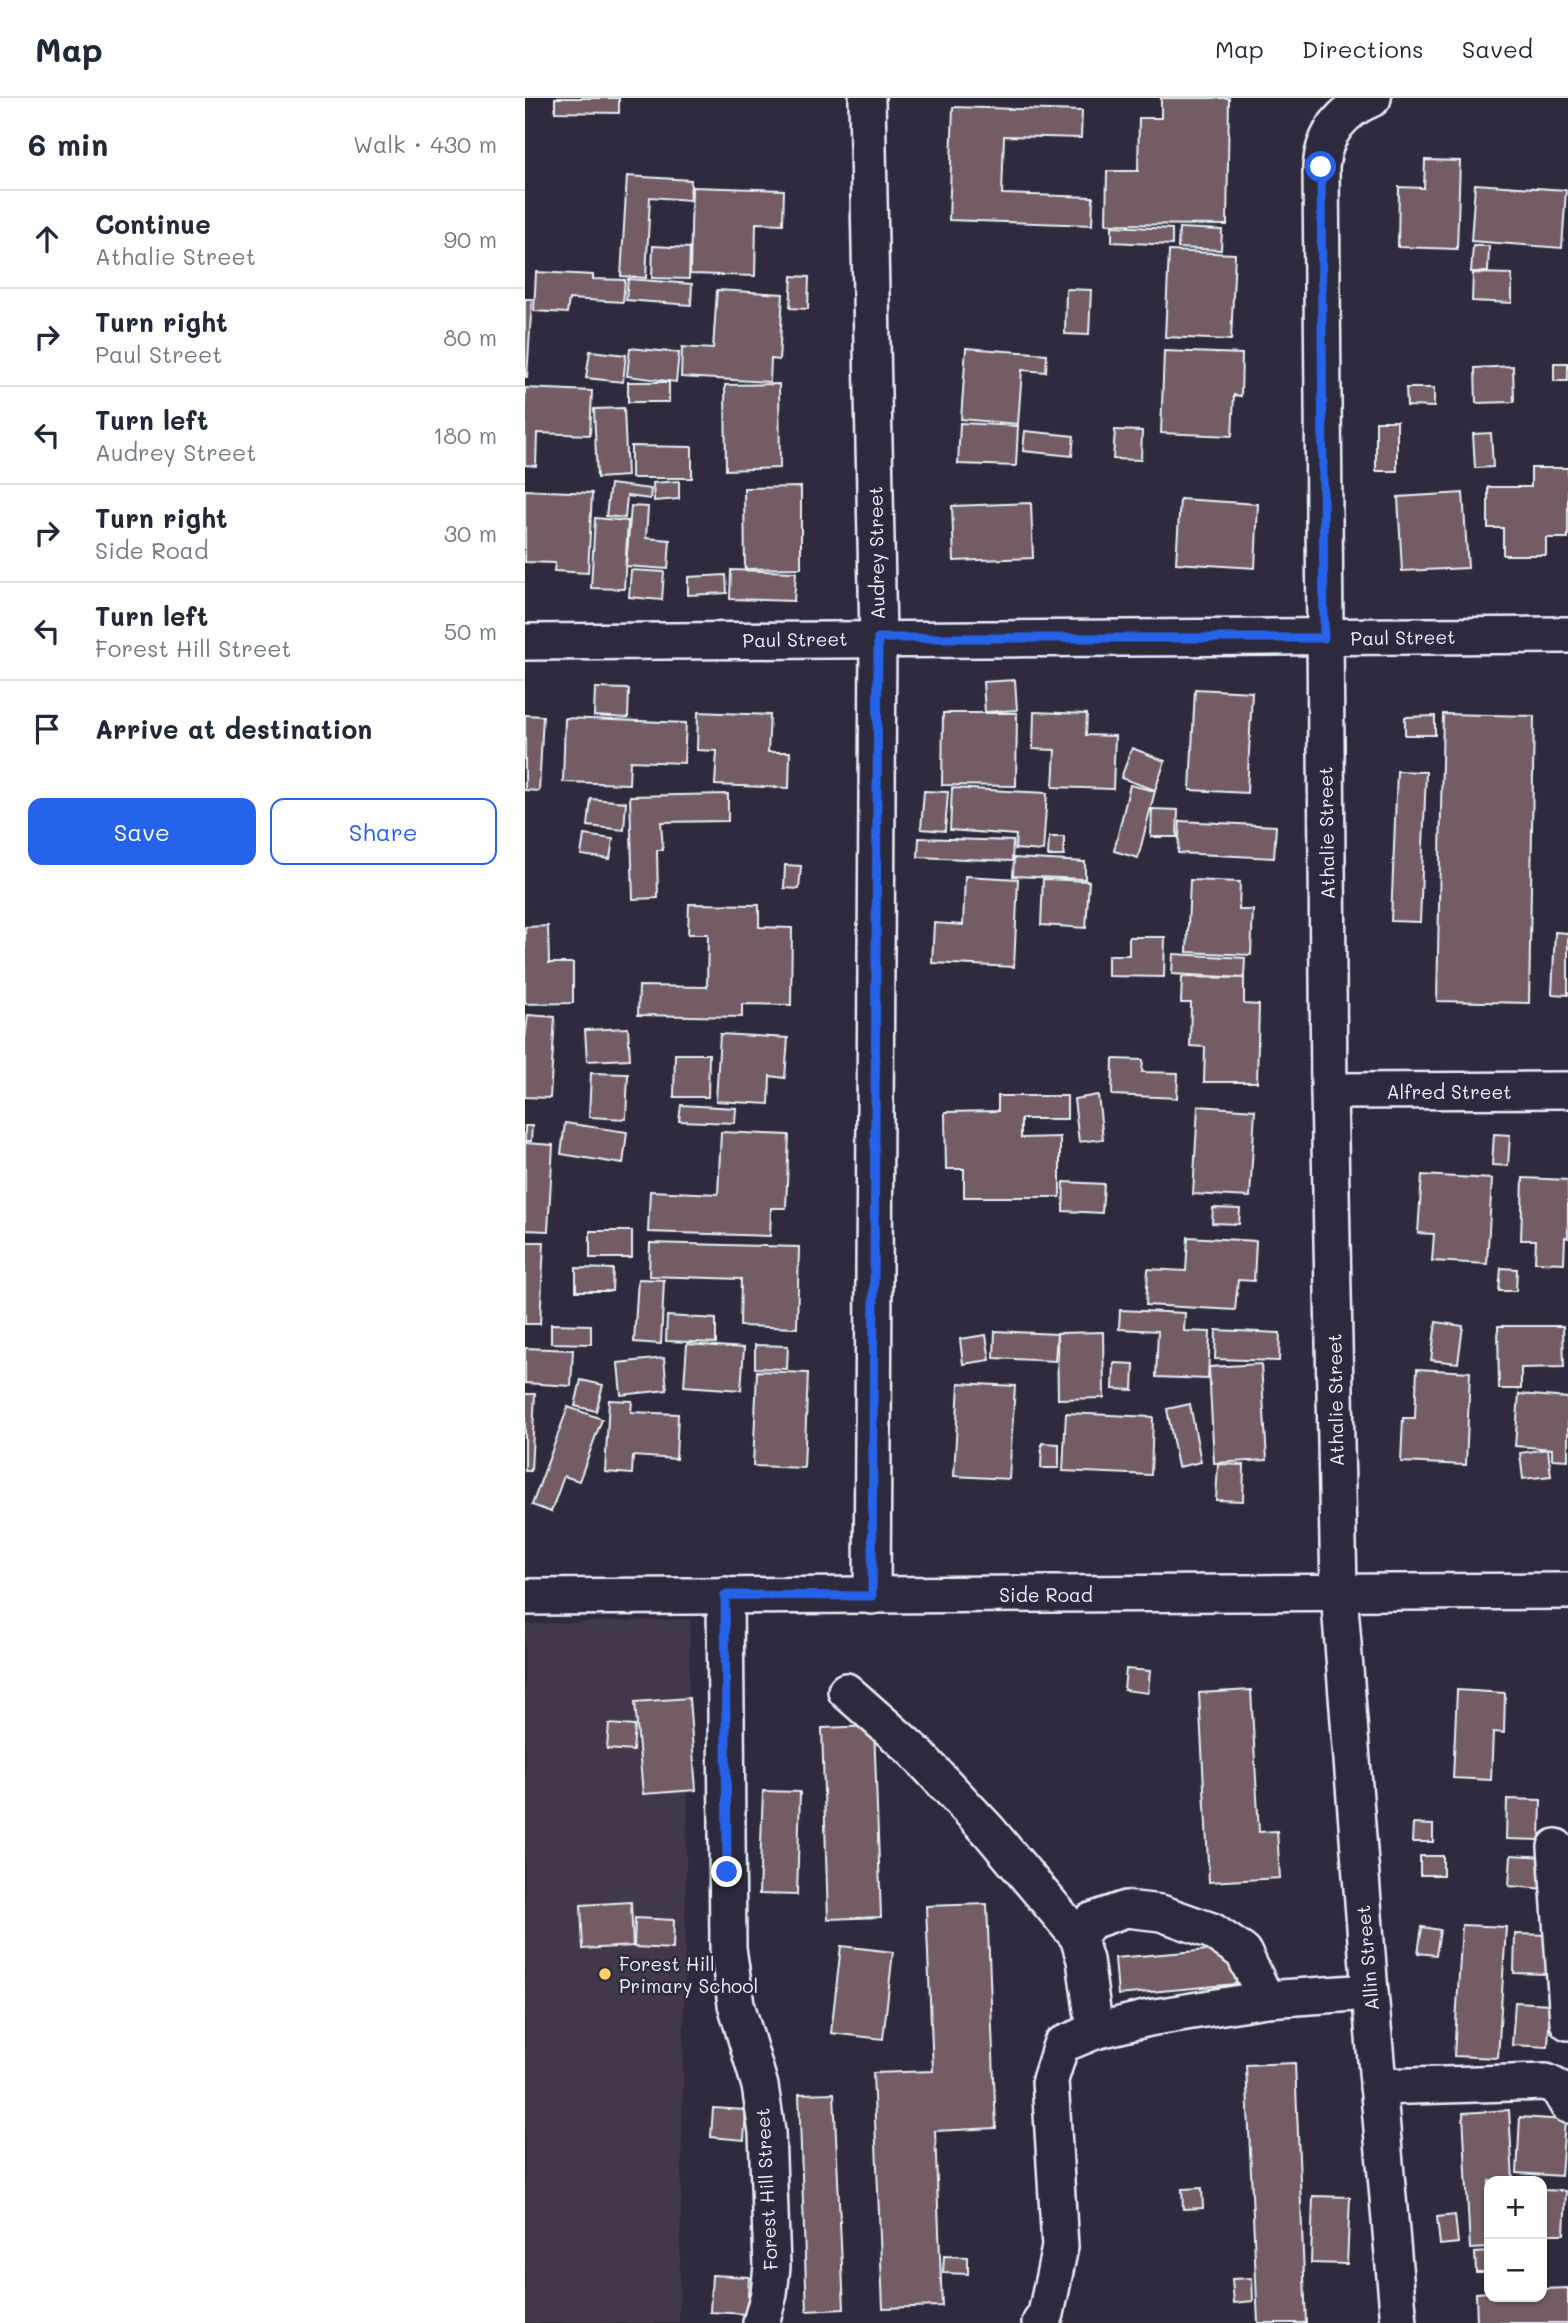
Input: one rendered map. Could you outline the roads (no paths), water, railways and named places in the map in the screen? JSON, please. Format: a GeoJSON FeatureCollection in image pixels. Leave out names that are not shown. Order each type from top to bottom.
{"type":"FeatureCollection","features":[{"type":"Feature","properties":{"kind":"street","name":"Audrey Street"},"geometry":{"type":"LineString","coordinates":[[867,98],[878,638],[872,1596]]}},
{"type":"Feature","properties":{"kind":"street","name":"Athalie Street"},"geometry":{"type":"LineString","coordinates":[[1339,1592],[1329,1091],[1321,167],[1325,141],[1339,119],[1358,104],[1373,98]]}},
{"type":"Feature","properties":{"kind":"street","name":"Paul Street"},"geometry":{"type":"LineString","coordinates":[[525,642],[1568,635]]}},
{"type":"Feature","properties":{"kind":"street","name":"Alfred Street"},"geometry":{"type":"LineString","coordinates":[[1329,1091],[1568,1090]]}},
{"type":"Feature","properties":{"kind":"street","name":"Side Road"},"geometry":{"type":"LineString","coordinates":[[525,1597],[1568,1591]]}},
{"type":"Feature","properties":{"kind":"street","name":"Allin Street"},"geometry":{"type":"LineString","coordinates":[[1339,1592],[1399,2323]]}},
{"type":"Feature","properties":{"kind":"street","name":"Forest Hill Street"},"geometry":{"type":"LineString","coordinates":[[725,1595],[728,1948],[736,2004],[760,2085],[767,2132],[772,2266],[770,2323]]}},
{"type":"Feature","properties":{"kind":"street"},"geometry":{"type":"LineString","coordinates":[[846,1691],[915,1752],[989,1831],[1078,1937],[1085,1960],[1095,2031]]}},
{"type":"Feature","properties":{"kind":"street"},"geometry":{"type":"LineString","coordinates":[[1556,1847],[1568,2022]]}},
{"type":"Feature","properties":{"kind":"street"},"geometry":{"type":"LineString","coordinates":[[1078,1937],[1091,1921],[1126,1909],[1161,1913],[1212,1931],[1243,1952],[1266,1999]]}},
{"type":"Feature","properties":{"kind":"street"},"geometry":{"type":"LineString","coordinates":[[1040,2323],[1046,2314],[1060,2247],[1051,2080],[1061,2045],[1095,2031],[1149,2018],[1266,1999],[1370,1992]]}},
{"type":"Feature","properties":{"kind":"street"},"geometry":{"type":"LineString","coordinates":[[1378,2087],[1546,2082],[1565,2087]]}},
{"type":"Feature","properties":{"kind":"place","name":"Forest Hill Primary School"},"geometry":{"type":"Point","coordinates":[605,1974]}}]}
